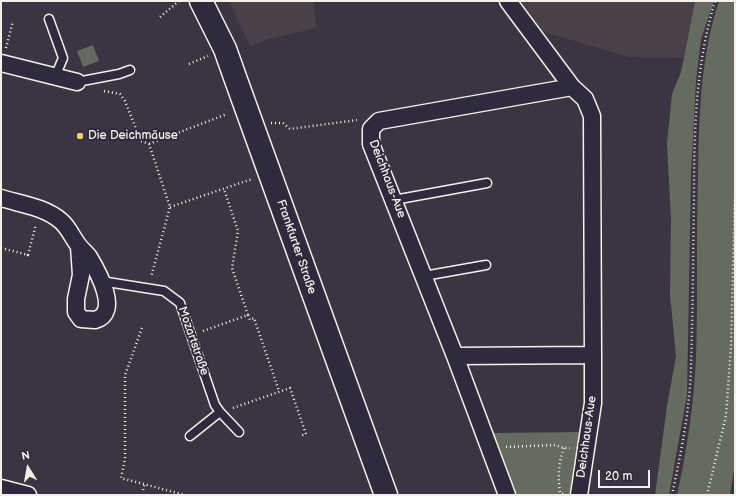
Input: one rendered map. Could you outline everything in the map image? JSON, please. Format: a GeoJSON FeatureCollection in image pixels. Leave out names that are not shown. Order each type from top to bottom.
{"type":"FeatureCollection","features":[{"type":"Feature","properties":{"kind":"main road","name":"Frankfurter Straße"},"geometry":{"type":"LineString","coordinates":[[201,1],[225,49],[386,495]]}},
{"type":"Feature","properties":{"kind":"street","name":"Deichhaus-Aue"},"geometry":{"type":"LineString","coordinates":[[508,1],[572,87],[585,99],[592,116],[593,404],[579,495]]}},
{"type":"Feature","properties":{"kind":"street"},"geometry":{"type":"LineString","coordinates":[[1,63],[77,82]]}},
{"type":"Feature","properties":{"kind":"street","name":"Deichhaus-Aue"},"geometry":{"type":"LineString","coordinates":[[507,495],[455,356],[372,144],[371,129],[379,121],[572,87]]}},
{"type":"Feature","properties":{"kind":"street"},"geometry":{"type":"LineString","coordinates":[[1,198],[48,212],[69,230],[79,246],[88,256],[106,294],[108,304],[107,310],[103,316],[98,319],[85,320],[78,315],[75,307],[81,276],[79,246]]}},
{"type":"Feature","properties":{"kind":"street"},"geometry":{"type":"LineString","coordinates":[[455,356],[594,355]]}},
{"type":"Feature","properties":{"kind":"street"},"geometry":{"type":"LineString","coordinates":[[1,488],[28,495]]}},
{"type":"Feature","properties":{"kind":"lane"},"geometry":{"type":"LineString","coordinates":[[49,19],[62,58],[55,77]]}},
{"type":"Feature","properties":{"kind":"lane"},"geometry":{"type":"LineString","coordinates":[[77,82],[130,70]]}},
{"type":"Feature","properties":{"kind":"lane"},"geometry":{"type":"LineString","coordinates":[[394,200],[487,183]]}},
{"type":"Feature","properties":{"kind":"lane"},"geometry":{"type":"LineString","coordinates":[[424,276],[486,265]]}},
{"type":"Feature","properties":{"kind":"lane","name":"Mozartstraße"},"geometry":{"type":"LineString","coordinates":[[101,281],[164,291],[180,303],[192,335],[214,405],[239,432]]}},
{"type":"Feature","properties":{"kind":"lane"},"geometry":{"type":"LineString","coordinates":[[190,436],[220,412]]}},
{"type":"Feature","properties":{"kind":"path"},"geometry":{"type":"LineString","coordinates":[[160,17],[179,1]]}},
{"type":"Feature","properties":{"kind":"path"},"geometry":{"type":"LineString","coordinates":[[672,495],[686,419],[691,367],[694,142],[698,82],[707,29],[715,1]]}},
{"type":"Feature","properties":{"kind":"path"},"geometry":{"type":"LineString","coordinates":[[1,63],[13,21]]}},
{"type":"Feature","properties":{"kind":"path"},"geometry":{"type":"LineString","coordinates":[[77,82],[120,94],[125,101],[141,141],[149,144],[249,115],[283,123],[290,129],[352,120],[368,119],[379,121]]}},
{"type":"Feature","properties":{"kind":"path"},"geometry":{"type":"LineString","coordinates":[[148,288],[170,208],[149,144]]}},
{"type":"Feature","properties":{"kind":"path"},"geometry":{"type":"LineString","coordinates":[[170,208],[271,174]]}},
{"type":"Feature","properties":{"kind":"path"},"geometry":{"type":"LineString","coordinates":[[224,189],[238,231],[232,268],[250,320],[254,318],[279,392]]}},
{"type":"Feature","properties":{"kind":"path"},"geometry":{"type":"LineString","coordinates":[[707,495],[726,416],[731,346],[735,195]]}},
{"type":"Feature","properties":{"kind":"path"},"geometry":{"type":"LineString","coordinates":[[27,259],[39,210]]}},
{"type":"Feature","properties":{"kind":"path"},"geometry":{"type":"LineString","coordinates":[[232,226],[236,225]]}},
{"type":"Feature","properties":{"kind":"path"},"geometry":{"type":"LineString","coordinates":[[1,248],[28,255]]}},
{"type":"Feature","properties":{"kind":"path"},"geometry":{"type":"LineString","coordinates":[[230,278],[235,276]]}},
{"type":"Feature","properties":{"kind":"path"},"geometry":{"type":"LineString","coordinates":[[238,299],[242,298]]}},
{"type":"Feature","properties":{"kind":"path"},"geometry":{"type":"LineString","coordinates":[[192,335],[248,315]]}},
{"type":"Feature","properties":{"kind":"path"},"geometry":{"type":"LineString","coordinates":[[142,328],[125,375],[125,458],[121,478],[185,495]]}},
{"type":"Feature","properties":{"kind":"path"},"geometry":{"type":"LineString","coordinates":[[261,354],[265,352]]}},
{"type":"Feature","properties":{"kind":"path"},"geometry":{"type":"LineString","coordinates":[[220,412],[290,388],[306,434],[300,436]]}},
{"type":"Feature","properties":{"kind":"path"},"geometry":{"type":"LineString","coordinates":[[293,412],[298,411]]}},
{"type":"Feature","properties":{"kind":"path"},"geometry":{"type":"LineString","coordinates":[[489,449],[555,445],[564,448],[586,447]]}},
{"type":"Feature","properties":{"kind":"path"},"geometry":{"type":"LineString","coordinates":[[564,448],[559,460],[558,477],[560,494],[567,495]]}},
{"type":"Feature","properties":{"kind":"path"},"geometry":{"type":"LineString","coordinates":[[143,490],[145,484]]}},
{"type":"Feature","properties":{"kind":"shaded area"},"geometry":{"type":"Polygon","coordinates":[[[229,1],[314,1],[316,28],[269,39],[250,46],[229,1]]]}},
{"type":"Feature","properties":{"kind":"shaded area"},"geometry":{"type":"Polygon","coordinates":[[[518,1],[695,1],[683,58],[629,57],[541,31],[518,1]]]}},
{"type":"Feature","properties":{"kind":"green space"},"geometry":{"type":"Polygon","coordinates":[[[695,1],[714,1],[701,39],[696,81],[691,174],[687,395],[669,495],[655,495],[667,406],[676,356],[670,295],[671,220],[667,144],[672,94],[681,72],[695,1]]]}},
{"type":"Feature","properties":{"kind":"green space"},"geometry":{"type":"Polygon","coordinates":[[[719,1],[735,1],[735,463],[730,495],[677,495],[690,426],[694,392],[697,335],[697,223],[700,111],[704,66],[719,1]]]}},
{"type":"Feature","properties":{"kind":"green space"},"geometry":{"type":"Polygon","coordinates":[[[93,45],[99,61],[83,67],[77,51],[93,45]]]}},
{"type":"Feature","properties":{"kind":"green space"},"geometry":{"type":"Polygon","coordinates":[[[580,432],[570,495],[516,495],[491,433],[580,432]]]}},
{"type":"Feature","properties":{"kind":"place","name":"Die Deichmäuse"},"geometry":{"type":"Point","coordinates":[80,136]}}]}
